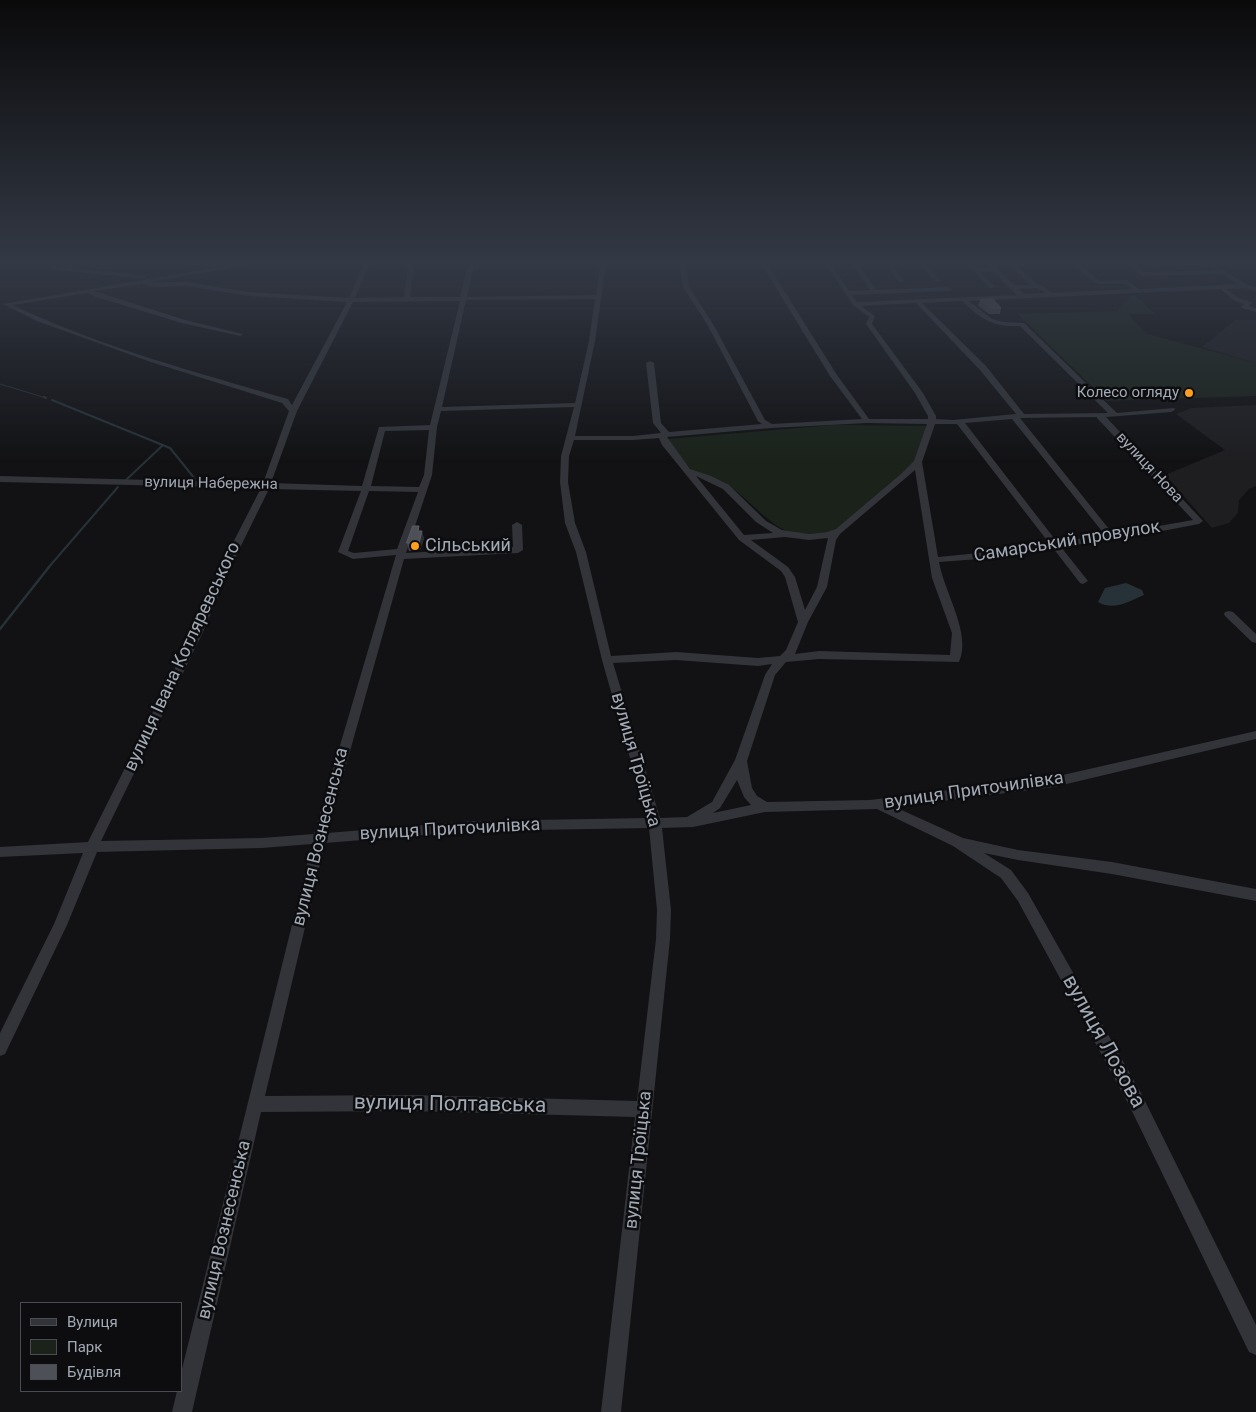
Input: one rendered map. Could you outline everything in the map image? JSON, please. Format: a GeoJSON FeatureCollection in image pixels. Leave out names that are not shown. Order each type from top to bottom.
{"type":"FeatureCollection","features":[{"type":"Feature","properties":{"kind":"street"},"geometry":{"type":"LineString","coordinates":[[69,331],[153,361],[285,401],[300,399]]}},
{"type":"Feature","properties":{"kind":"street"},"geometry":{"type":"LineString","coordinates":[[226,331],[240,334]]}},
{"type":"Feature","properties":{"kind":"street","name":"вулиця Івана Котляревського"},"geometry":{"type":"LineString","coordinates":[[0,1049],[60,925],[101,826],[198,632],[226,566],[267,484],[293,411],[335,331]]}},
{"type":"Feature","properties":{"kind":"street","name":"вулиця Вознесенська"},"geometry":{"type":"LineString","coordinates":[[182,1412],[255,1104],[345,739],[400,554],[423,490],[430,464],[433,427],[454,331]]}},
{"type":"Feature","properties":{"kind":"street","name":"вулиця Троїцька"},"geometry":{"type":"LineString","coordinates":[[593,331],[571,438],[564,456],[563,470],[566,500],[570,523],[581,552],[607,660],[655,823],[664,910],[663,939],[611,1412]]}},
{"type":"Feature","properties":{"kind":"street"},"geometry":{"type":"LineString","coordinates":[[714,331],[762,421],[771,426]]}},
{"type":"Feature","properties":{"kind":"street"},"geometry":{"type":"LineString","coordinates":[[806,331],[834,376],[867,421]]}},
{"type":"Feature","properties":{"kind":"street"},"geometry":{"type":"LineString","coordinates":[[688,822],[719,802],[741,760],[760,700],[773,668],[793,650],[803,622],[822,587],[831,540],[837,532],[901,480],[918,462],[932,422],[930,412],[919,393],[874,331]]}},
{"type":"Feature","properties":{"kind":"street"},"geometry":{"type":"LineString","coordinates":[[946,331],[983,368],[1111,537]]}},
{"type":"Feature","properties":{"kind":"street"},"geometry":{"type":"LineString","coordinates":[[1029,331],[1115,415]]}},
{"type":"Feature","properties":{"kind":"street"},"geometry":{"type":"LineString","coordinates":[[650,363],[657,423],[664,435],[665,443],[742,538],[787,572],[793,585],[803,622]]}},
{"type":"Feature","properties":{"kind":"street"},"geometry":{"type":"LineString","coordinates":[[285,401],[293,411]]}},
{"type":"Feature","properties":{"kind":"street"},"geometry":{"type":"LineString","coordinates":[[437,408],[577,405]]}},
{"type":"Feature","properties":{"kind":"street"},"geometry":{"type":"LineString","coordinates":[[571,438],[664,435],[771,426],[867,421],[960,422],[1018,416],[1100,416],[1171,410]]}},
{"type":"Feature","properties":{"kind":"street","name":"вулиця Нова"},"geometry":{"type":"LineString","coordinates":[[1100,416],[1199,520]]}},
{"type":"Feature","properties":{"kind":"street"},"geometry":{"type":"LineString","coordinates":[[960,422],[1083,581]]}},
{"type":"Feature","properties":{"kind":"street"},"geometry":{"type":"LineString","coordinates":[[433,427],[382,429],[366,488],[343,552],[353,556],[518,550],[517,525]]}},
{"type":"Feature","properties":{"kind":"street"},"geometry":{"type":"LineString","coordinates":[[607,660],[676,656],[758,662],[782,661],[819,655],[956,659],[957,633],[937,578],[918,462]]}},
{"type":"Feature","properties":{"kind":"street"},"geometry":{"type":"LineString","coordinates":[[689,471],[708,477],[723,486],[762,522],[784,535]]}},
{"type":"Feature","properties":{"kind":"street","name":"вулиця Набережна"},"geometry":{"type":"LineString","coordinates":[[0,479],[267,484],[423,490]]}},
{"type":"Feature","properties":{"kind":"street","name":"Самарський провулок"},"geometry":{"type":"LineString","coordinates":[[934,560],[979,556],[1111,537],[1199,520]]}},
{"type":"Feature","properties":{"kind":"street"},"geometry":{"type":"LineString","coordinates":[[742,538],[784,535],[811,536],[837,532]]}},
{"type":"Feature","properties":{"kind":"street"},"geometry":{"type":"LineString","coordinates":[[1228,614],[1256,640]]}},
{"type":"Feature","properties":{"kind":"street"},"geometry":{"type":"LineString","coordinates":[[1246,631],[1256,625]]}},
{"type":"Feature","properties":{"kind":"street","name":"вулиця Приточилівка"},"geometry":{"type":"LineString","coordinates":[[0,852],[92,847],[262,843],[474,826],[688,822],[765,807],[878,804],[1054,782],[1256,735]]}},
{"type":"Feature","properties":{"kind":"street"},"geometry":{"type":"LineString","coordinates":[[741,760],[741,776],[748,793],[757,803],[765,807]]}},
{"type":"Feature","properties":{"kind":"street","name":"вулиця Лозова"},"geometry":{"type":"LineString","coordinates":[[878,804],[958,842],[1006,874],[1023,897],[1135,1099],[1256,1345]]}},
{"type":"Feature","properties":{"kind":"street"},"geometry":{"type":"LineString","coordinates":[[958,842],[1018,855],[1122,870],[1256,895]]}},
{"type":"Feature","properties":{"kind":"street"},"geometry":{"type":"LineString","coordinates":[[1006,874],[1008,864],[1012,858],[1018,855]]}},
{"type":"Feature","properties":{"kind":"street","name":"вулиця Полтавська"},"geometry":{"type":"LineString","coordinates":[[255,1104],[410,1103],[644,1108]]}},
{"type":"Feature","properties":{"kind":"shaded area"},"geometry":{"type":"Polygon","coordinates":[[[1222,331],[1256,331],[1256,363],[1202,347],[1222,331]]]}},
{"type":"Feature","properties":{"kind":"shaded area"},"geometry":{"type":"Polygon","coordinates":[[[1256,405],[1256,486],[1249,489],[1239,500],[1238,513],[1229,523],[1212,528],[1165,475],[1225,450],[1176,414],[1192,408],[1256,405]]]}},
{"type":"Feature","properties":{"kind":"shaded area"},"geometry":{"type":"Polygon","coordinates":[[[1126,583],[1142,590],[1144,595],[1115,606],[1104,605],[1098,602],[1105,588],[1126,583]]]}},
{"type":"Feature","properties":{"kind":"green space"},"geometry":{"type":"Polygon","coordinates":[[[1035,331],[1144,331],[1147,334],[1256,363],[1256,396],[1107,401],[1035,331]]]}},
{"type":"Feature","properties":{"kind":"green space"},"geometry":{"type":"Polygon","coordinates":[[[834,425],[925,426],[932,428],[920,463],[840,529],[814,534],[793,533],[780,528],[729,486],[691,469],[678,455],[668,439],[834,425]]]}},
{"type":"Feature","properties":{"kind":"building"},"geometry":{"type":"Polygon","coordinates":[[[413,526],[419,526],[418,531],[422,531],[419,543],[407,543],[413,526]]]}},
{"type":"Feature","properties":{"kind":"waterway"},"geometry":{"type":"LineString","coordinates":[[0,384],[46,398],[44,397]]}},
{"type":"Feature","properties":{"kind":"waterway"},"geometry":{"type":"LineString","coordinates":[[52,400],[163,445]]}},
{"type":"Feature","properties":{"kind":"waterway"},"geometry":{"type":"LineString","coordinates":[[126,480],[163,445]]}},
{"type":"Feature","properties":{"kind":"waterway"},"geometry":{"type":"LineString","coordinates":[[163,445],[170,448],[195,479]]}},
{"type":"Feature","properties":{"kind":"waterway"},"geometry":{"type":"LineString","coordinates":[[48,568],[118,487]]}},
{"type":"Feature","properties":{"kind":"waterway"},"geometry":{"type":"LineString","coordinates":[[0,629],[49,567]]}},
{"type":"Feature","properties":{"kind":"place","name":"Колесо огляду"},"geometry":{"type":"Point","coordinates":[1189,393]}},
{"type":"Feature","properties":{"kind":"place","name":"Сільський"},"geometry":{"type":"Point","coordinates":[415,546]}}]}
